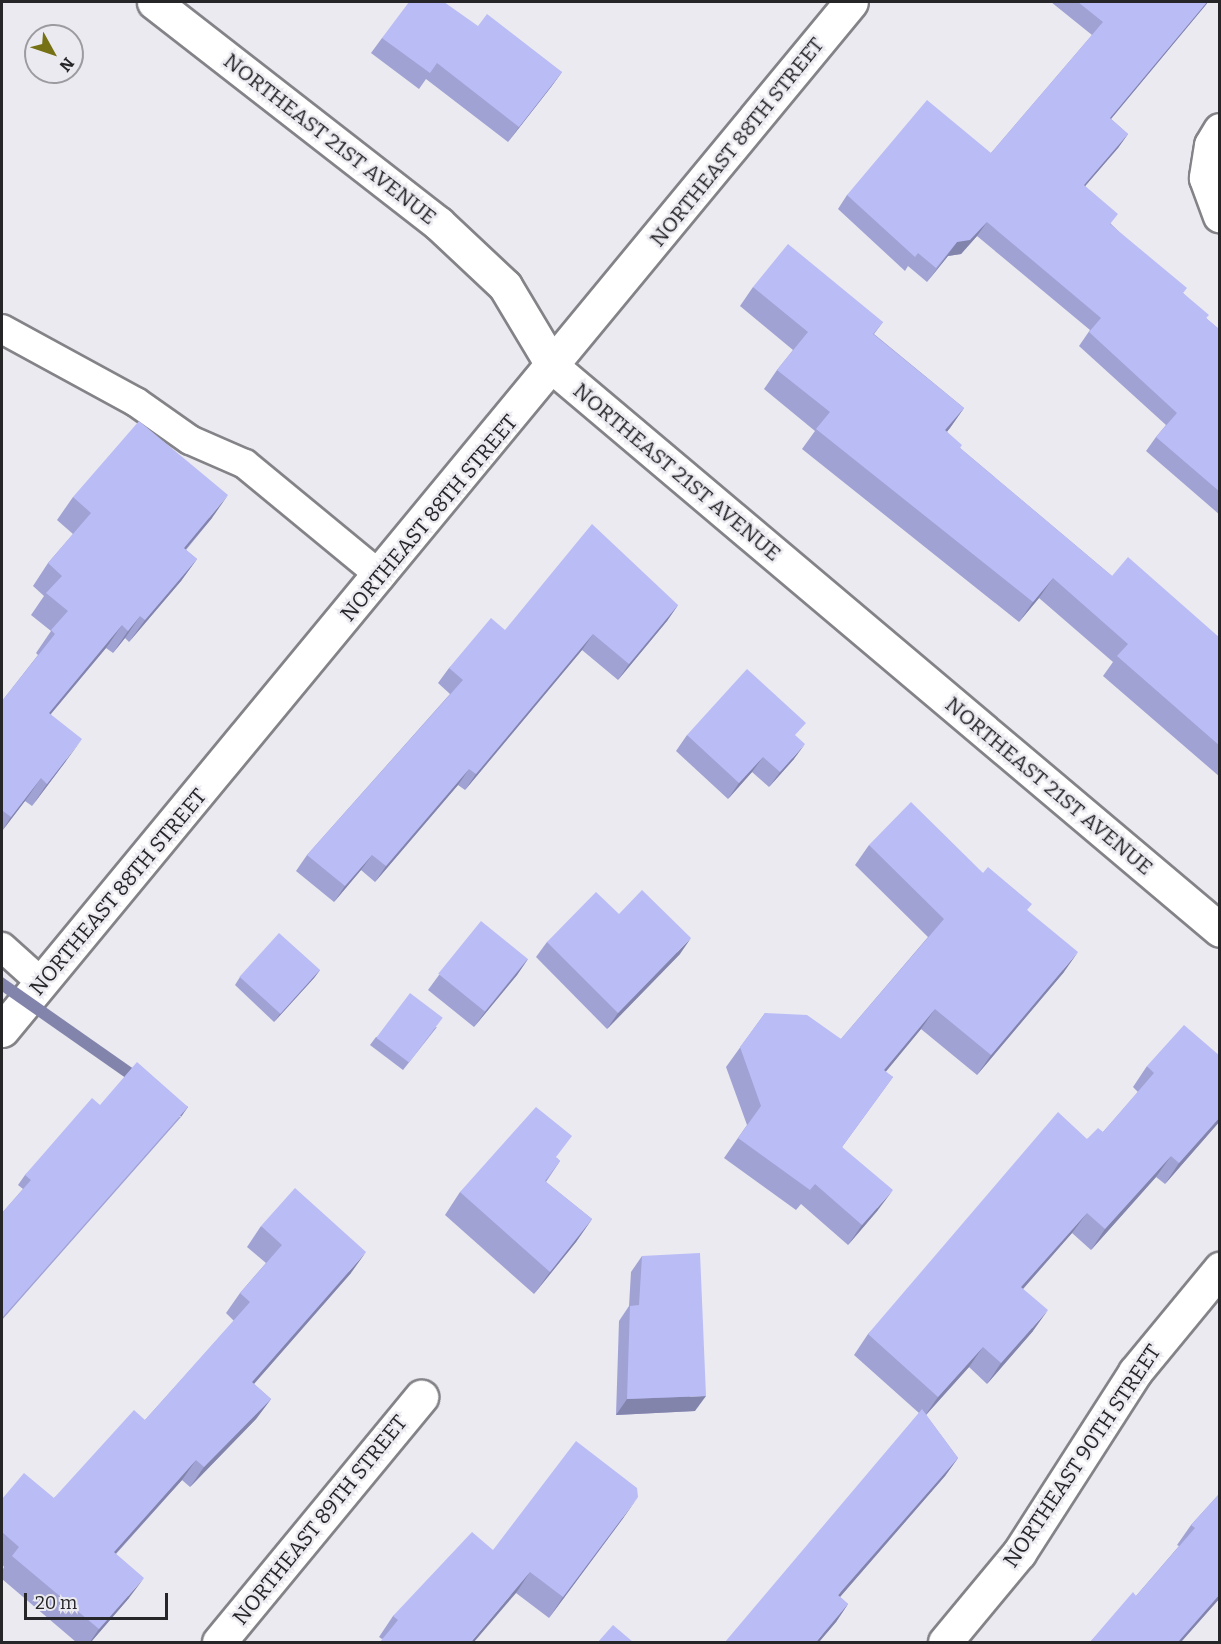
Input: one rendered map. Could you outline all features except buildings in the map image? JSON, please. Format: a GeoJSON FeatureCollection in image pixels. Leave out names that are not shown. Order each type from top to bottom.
{"type":"FeatureCollection","features":[{"type":"Feature","properties":{"kind":"street","name":"NORTHEAST 21ST AVENUE"},"geometry":{"type":"LineString","coordinates":[[154,2],[438,223],[505,286],[554,368],[1220,930]]}},
{"type":"Feature","properties":{"kind":"street","name":"NORTHEAST 88TH STREET"},"geometry":{"type":"LineString","coordinates":[[2,1030],[554,368],[852,2]]}},
{"type":"Feature","properties":{"kind":"street"},"geometry":{"type":"LineString","coordinates":[[1220,130],[1211,145],[1206,178],[1220,216]]}},
{"type":"Feature","properties":{"kind":"street","name":"NORTHEAST 90TH STREET"},"geometry":{"type":"LineString","coordinates":[[945,1642],[1018,1553],[1135,1372],[1220,1269]]}},
{"type":"Feature","properties":{"kind":"street","name":"NORTHEAST 89TH STREET"},"geometry":{"type":"LineString","coordinates":[[219,1642],[421,1397]]}},
{"type":"Feature","properties":{"kind":"lane"},"geometry":{"type":"LineString","coordinates":[[2,329],[135,402],[190,440],[244,465],[381,576]]}},
{"type":"Feature","properties":{"kind":"lane"},"geometry":{"type":"LineString","coordinates":[[2,947],[42,982]]}}]}
